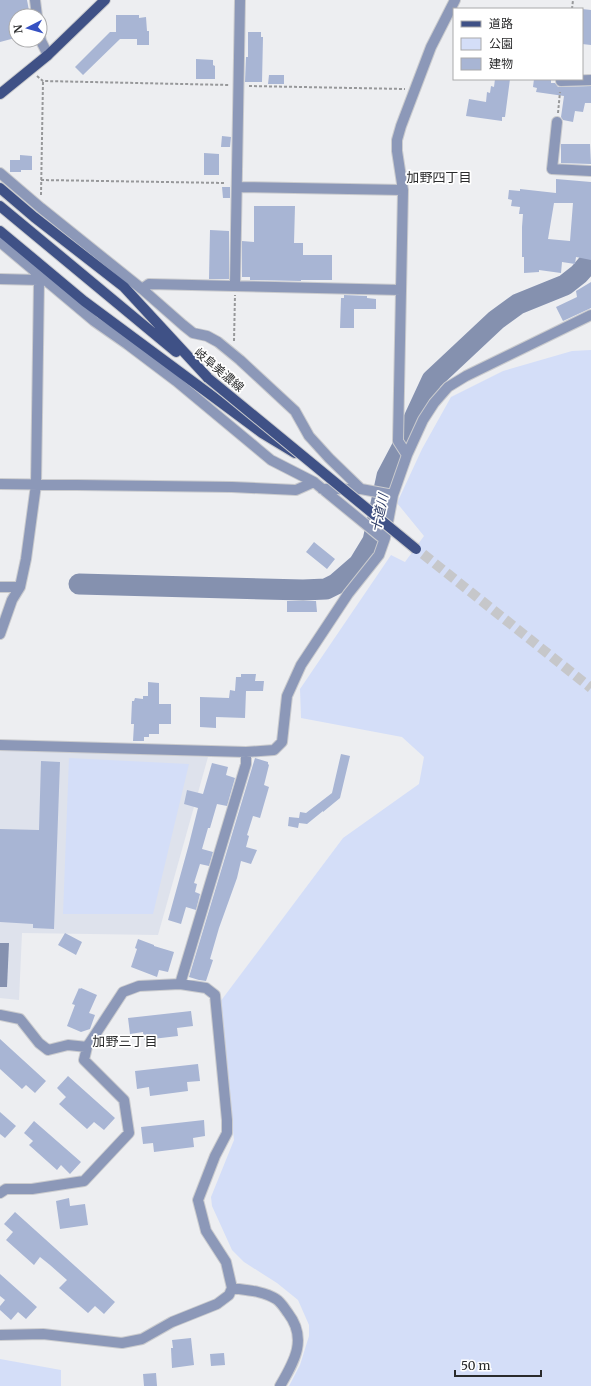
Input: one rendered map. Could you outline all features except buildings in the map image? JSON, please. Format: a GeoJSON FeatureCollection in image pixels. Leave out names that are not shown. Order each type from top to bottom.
{"type":"FeatureCollection","features":[{"type":"Feature","properties":{"kind":"main road"},"geometry":{"type":"LineString","coordinates":[[0,94],[48,55],[95,5],[105,0]]}},
{"type":"Feature","properties":{"kind":"main road"},"geometry":{"type":"LineString","coordinates":[[0,188],[34,217],[124,287],[208,378]]}},
{"type":"Feature","properties":{"kind":"main road","name":"岐阜美濃線"},"geometry":{"type":"LineString","coordinates":[[0,206],[419,552]]}},
{"type":"Feature","properties":{"kind":"main road"},"geometry":{"type":"LineString","coordinates":[[0,231],[84,300],[262,434],[314,465]]}},
{"type":"Feature","properties":{"kind":"street"},"geometry":{"type":"LineString","coordinates":[[235,285],[240,0]]}},
{"type":"Feature","properties":{"kind":"street"},"geometry":{"type":"LineString","coordinates":[[404,451],[398,441],[403,190],[397,151],[397,140],[431,47],[455,0]]}},
{"type":"Feature","properties":{"kind":"street"},"geometry":{"type":"LineString","coordinates":[[44,48],[48,55]]}},
{"type":"Feature","properties":{"kind":"street"},"geometry":{"type":"LineString","coordinates":[[561,81],[591,80]]}},
{"type":"Feature","properties":{"kind":"street"},"geometry":{"type":"LineString","coordinates":[[557,122],[552,169],[591,171]]}},
{"type":"Feature","properties":{"kind":"street"},"geometry":{"type":"LineString","coordinates":[[0,173],[194,333],[207,336],[218,342],[233,354],[295,411],[309,436],[361,489]]}},
{"type":"Feature","properties":{"kind":"street"},"geometry":{"type":"LineString","coordinates":[[237,185],[403,190]]}},
{"type":"Feature","properties":{"kind":"street"},"geometry":{"type":"LineString","coordinates":[[0,242],[40,278],[94,321],[176,381],[271,460],[318,485],[380,536],[385,538]]}},
{"type":"Feature","properties":{"kind":"street"},"geometry":{"type":"LineString","coordinates":[[0,279],[40,278]]}},
{"type":"Feature","properties":{"kind":"street"},"geometry":{"type":"LineString","coordinates":[[0,634],[12,600],[20,587],[26,559],[36,485],[40,278]]}},
{"type":"Feature","properties":{"kind":"street"},"geometry":{"type":"LineString","coordinates":[[142,289],[149,284],[401,290]]}},
{"type":"Feature","properties":{"kind":"street"},"geometry":{"type":"LineString","coordinates":[[0,745],[246,752],[274,750],[282,742],[287,696],[301,665],[348,594],[379,555],[385,538],[387,494],[404,451],[434,403],[448,387],[466,376],[591,315]]}},
{"type":"Feature","properties":{"kind":"street"},"geometry":{"type":"LineString","coordinates":[[0,484],[232,487],[296,490],[318,485],[361,489],[387,494]]}},
{"type":"Feature","properties":{"kind":"street"},"geometry":{"type":"LineString","coordinates":[[0,587],[20,587]]}},
{"type":"Feature","properties":{"kind":"street"},"geometry":{"type":"LineString","coordinates":[[180,984],[246,764],[246,752]]}},
{"type":"Feature","properties":{"kind":"street"},"geometry":{"type":"LineString","coordinates":[[0,1193],[6,1189],[32,1189],[84,1180],[129,1133],[124,1100],[84,1060],[86,1047],[123,992],[139,986],[180,984],[206,988],[215,995],[228,1120],[227,1133],[215,1156],[198,1200],[206,1231],[226,1262],[232,1288],[229,1295],[217,1304],[172,1322],[142,1339],[122,1343],[43,1334],[0,1335]]}},
{"type":"Feature","properties":{"kind":"street"},"geometry":{"type":"LineString","coordinates":[[0,1015],[20,1019],[39,1043],[48,1050],[68,1045],[86,1047]]}},
{"type":"Feature","properties":{"kind":"street"},"geometry":{"type":"LineString","coordinates":[[232,1288],[264,1294],[278,1299],[295,1322],[299,1342],[294,1361],[280,1386]]}},
{"type":"Feature","properties":{"kind":"path"},"geometry":{"type":"LineString","coordinates":[[30,70],[43,81],[415,90]]}},
{"type":"Feature","properties":{"kind":"path"},"geometry":{"type":"LineString","coordinates":[[41,208],[43,81]]}},
{"type":"Feature","properties":{"kind":"path"},"geometry":{"type":"LineString","coordinates":[[557,122],[561,81]]}},
{"type":"Feature","properties":{"kind":"path"},"geometry":{"type":"LineString","coordinates":[[41,180],[237,185]]}},
{"type":"Feature","properties":{"kind":"path"},"geometry":{"type":"LineString","coordinates":[[233,354],[235,285]]}},
{"type":"Feature","properties":{"kind":"shaded area"},"geometry":{"type":"Polygon","coordinates":[[[0,749],[208,757],[158,935],[22,933],[19,1000],[0,998],[0,749]]]}},
{"type":"Feature","properties":{"kind":"shaded area"},"geometry":{"type":"Polygon","coordinates":[[[0,943],[9,943],[7,987],[0,987],[0,943]]]}},
{"type":"Feature","properties":{"kind":"green space"},"geometry":{"type":"Polygon","coordinates":[[[591,350],[591,1386],[289,1386],[300,1365],[309,1336],[309,1325],[298,1300],[277,1283],[244,1262],[232,1250],[212,1206],[211,1197],[234,1140],[220,1002],[343,838],[419,784],[424,757],[402,737],[301,718],[300,689],[391,555],[405,562],[424,536],[397,503],[422,449],[451,397],[503,371],[572,351],[591,350]]]}},
{"type":"Feature","properties":{"kind":"green space"},"geometry":{"type":"Polygon","coordinates":[[[69,758],[189,764],[153,914],[63,914],[69,758]]]}},
{"type":"Feature","properties":{"kind":"green space"},"geometry":{"type":"Polygon","coordinates":[[[0,1359],[61,1370],[61,1386],[0,1386],[0,1359]]]}},
{"type":"Feature","properties":{"kind":"waterway","name":"十道川"},"geometry":{"type":"LineString","coordinates":[[79,584],[303,590],[326,589],[336,584],[359,564],[373,541],[387,476],[406,440],[406,436],[432,380],[496,320],[518,304],[565,285],[579,274],[591,260]]}},
{"type":"Feature","properties":{"kind":"tunnel"},"geometry":{"type":"LineString","coordinates":[[423,554],[591,688]]}},
{"type":"Feature","properties":{"kind":"district","name":"加野四丁目"},"geometry":{"type":"Point","coordinates":[439,177]}},
{"type":"Feature","properties":{"kind":"district","name":"加野三丁目"},"geometry":{"type":"Point","coordinates":[125,1041]}}]}
